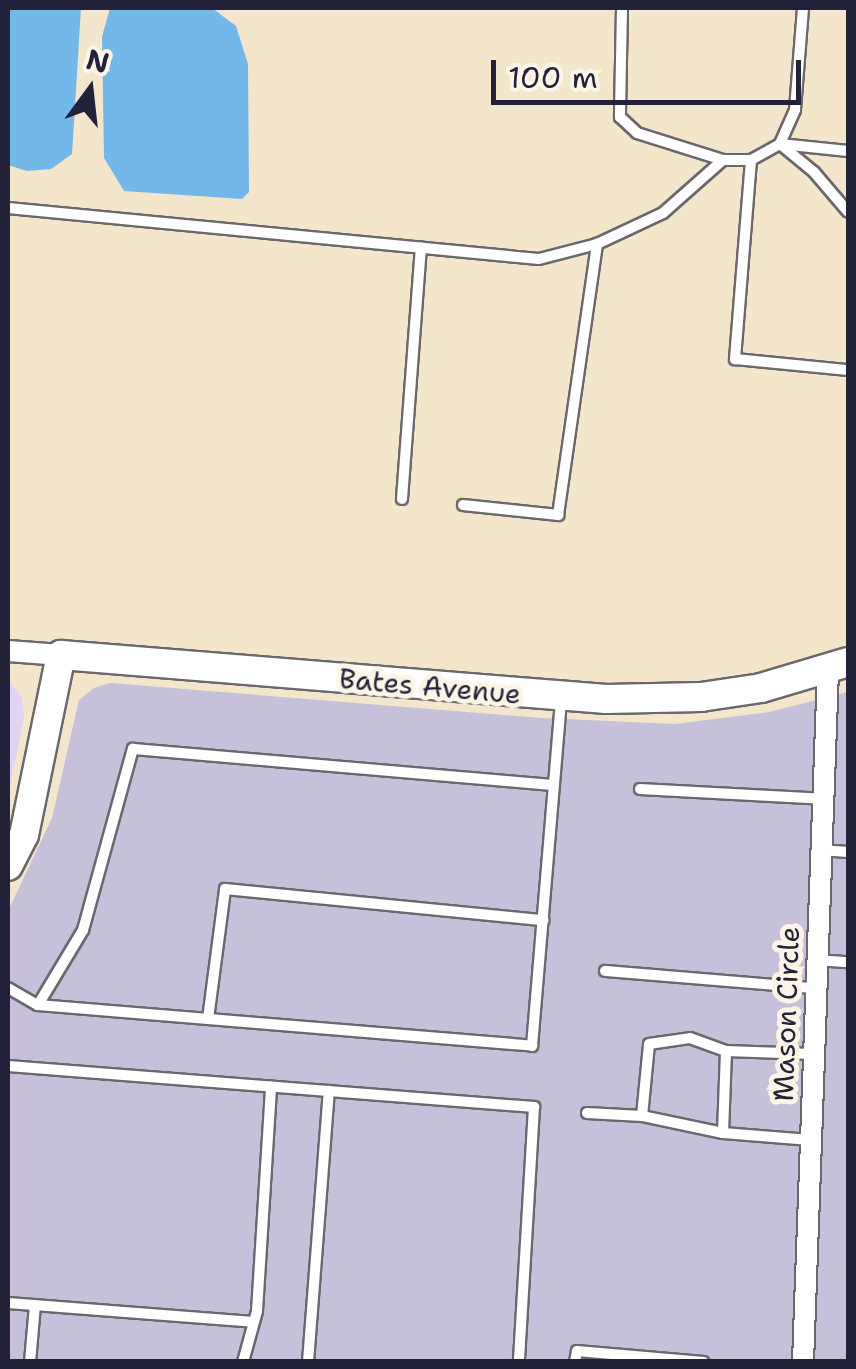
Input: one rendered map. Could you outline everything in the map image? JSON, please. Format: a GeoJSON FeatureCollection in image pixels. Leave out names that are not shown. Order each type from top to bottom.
{"type":"FeatureCollection","features":[{"type":"Feature","properties":{"kind":"street","name":"Bates Avenue"},"geometry":{"type":"LineString","coordinates":[[8,651],[561,696],[701,698],[761,688],[838,666]]}},
{"type":"Feature","properties":{"kind":"street"},"geometry":{"type":"LineString","coordinates":[[8,866],[24,835],[61,655]]}},
{"type":"Feature","properties":{"kind":"street","name":"Mason Circle"},"geometry":{"type":"LineString","coordinates":[[803,1362],[819,850],[838,666]]}},
{"type":"Feature","properties":{"kind":"lane"},"geometry":{"type":"LineString","coordinates":[[622,8],[620,117],[637,134],[723,160],[751,160],[780,144],[848,151]]}},
{"type":"Feature","properties":{"kind":"lane"},"geometry":{"type":"LineString","coordinates":[[780,144],[795,110],[802,8]]}},
{"type":"Feature","properties":{"kind":"lane"},"geometry":{"type":"LineString","coordinates":[[780,144],[814,172],[848,212]]}},
{"type":"Feature","properties":{"kind":"lane"},"geometry":{"type":"LineString","coordinates":[[8,208],[538,260],[598,244],[663,214],[723,160]]}},
{"type":"Feature","properties":{"kind":"lane"},"geometry":{"type":"LineString","coordinates":[[751,160],[735,359],[848,370]]}},
{"type":"Feature","properties":{"kind":"lane"},"geometry":{"type":"LineString","coordinates":[[463,504],[558,515],[598,244]]}},
{"type":"Feature","properties":{"kind":"lane"},"geometry":{"type":"LineString","coordinates":[[402,499],[421,248]]}},
{"type":"Feature","properties":{"kind":"lane"},"geometry":{"type":"LineString","coordinates":[[8,988],[38,1004],[532,1046],[561,696]]}},
{"type":"Feature","properties":{"kind":"lane"},"geometry":{"type":"LineString","coordinates":[[38,1004],[82,930],[133,750],[553,784]]}},
{"type":"Feature","properties":{"kind":"lane"},"geometry":{"type":"LineString","coordinates":[[640,788],[822,799]]}},
{"type":"Feature","properties":{"kind":"lane"},"geometry":{"type":"LineString","coordinates":[[819,850],[848,852]]}},
{"type":"Feature","properties":{"kind":"lane"},"geometry":{"type":"LineString","coordinates":[[208,1019],[225,889],[542,920]]}},
{"type":"Feature","properties":{"kind":"lane"},"geometry":{"type":"LineString","coordinates":[[815,960],[848,962]]}},
{"type":"Feature","properties":{"kind":"lane"},"geometry":{"type":"LineString","coordinates":[[606,971],[814,988]]}},
{"type":"Feature","properties":{"kind":"lane"},"geometry":{"type":"LineString","coordinates":[[642,1116],[649,1044],[690,1038],[726,1052],[812,1054]]}},
{"type":"Feature","properties":{"kind":"lane"},"geometry":{"type":"LineString","coordinates":[[723,1133],[726,1052]]}},
{"type":"Feature","properties":{"kind":"lane"},"geometry":{"type":"LineString","coordinates":[[8,1066],[534,1107],[519,1362]]}},
{"type":"Feature","properties":{"kind":"lane"},"geometry":{"type":"LineString","coordinates":[[242,1362],[254,1322],[272,1086]]}},
{"type":"Feature","properties":{"kind":"lane"},"geometry":{"type":"LineString","coordinates":[[308,1362],[329,1091]]}},
{"type":"Feature","properties":{"kind":"lane"},"geometry":{"type":"LineString","coordinates":[[587,1113],[642,1116],[723,1133],[810,1140]]}},
{"type":"Feature","properties":{"kind":"lane"},"geometry":{"type":"LineString","coordinates":[[8,1303],[254,1322]]}},
{"type":"Feature","properties":{"kind":"lane"},"geometry":{"type":"LineString","coordinates":[[30,1362],[35,1305]]}},
{"type":"Feature","properties":{"kind":"lane"},"geometry":{"type":"LineString","coordinates":[[575,1362],[577,1351],[704,1362]]}},
{"type":"Feature","properties":{"kind":"shaded area"},"geometry":{"type":"Polygon","coordinates":[[[8,680],[22,698],[24,717],[8,796],[8,680]]]}},
{"type":"Feature","properties":{"kind":"shaded area"},"geometry":{"type":"Polygon","coordinates":[[[110,683],[542,718],[675,724],[769,712],[848,692],[848,1361],[8,1362],[8,911],[52,818],[79,700],[94,688],[110,683]]]}},
{"type":"Feature","properties":{"kind":"water"},"geometry":{"type":"Polygon","coordinates":[[[8,8],[81,8],[72,154],[51,169],[27,171],[8,165],[8,8]]]}},
{"type":"Feature","properties":{"kind":"water"},"geometry":{"type":"Polygon","coordinates":[[[110,8],[212,8],[236,26],[248,64],[249,192],[242,199],[124,191],[104,158],[102,37],[110,8]]]}}]}
